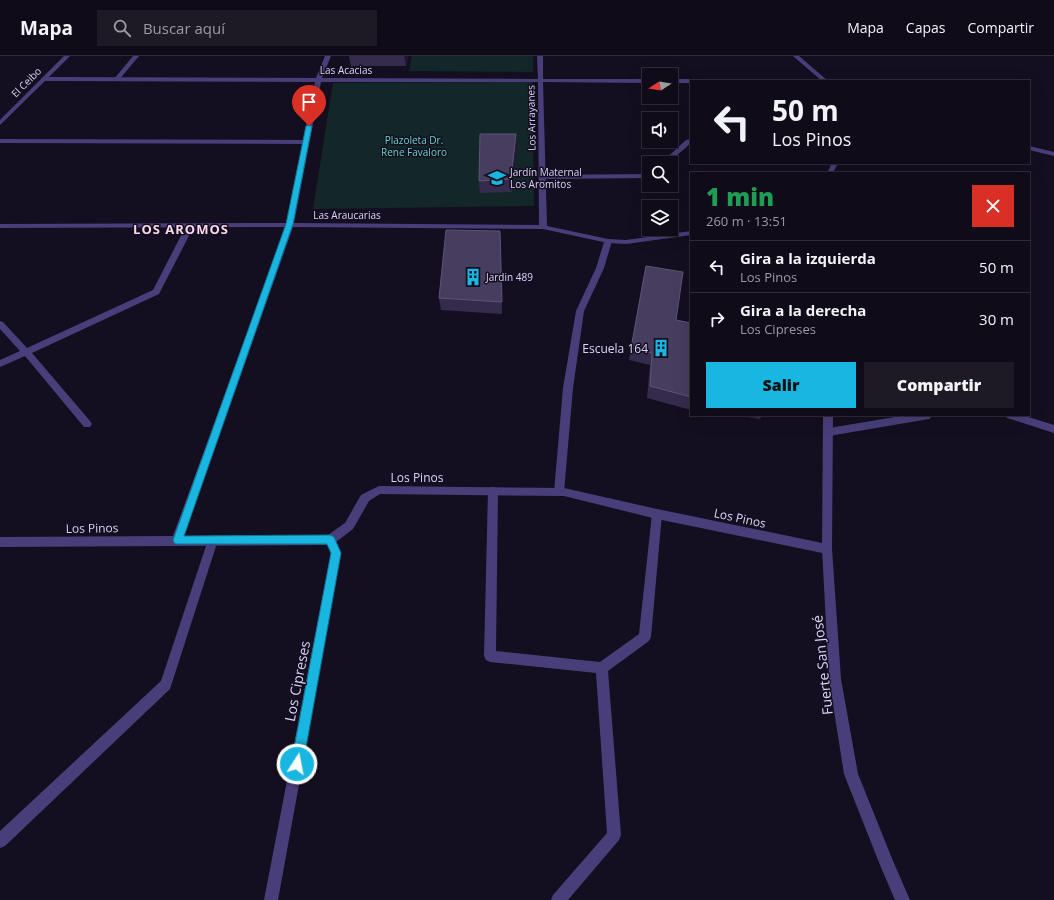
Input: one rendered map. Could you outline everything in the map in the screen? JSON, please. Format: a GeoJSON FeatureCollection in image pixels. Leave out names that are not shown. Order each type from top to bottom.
{"type":"FeatureCollection","features":[{"type":"Feature","properties":{"kind":"street","name":"El Ceibo"},"geometry":{"type":"LineString","coordinates":[[1,120],[67,56]]}},
{"type":"Feature","properties":{"kind":"street"},"geometry":{"type":"LineString","coordinates":[[116,80],[136,56]]}},
{"type":"Feature","properties":{"kind":"street"},"geometry":{"type":"LineString","coordinates":[[177,540],[290,224],[318,80],[328,56]]}},
{"type":"Feature","properties":{"kind":"street","name":"Los Arrayanes"},"geometry":{"type":"LineString","coordinates":[[540,56],[543,227]]}},
{"type":"Feature","properties":{"kind":"street"},"geometry":{"type":"LineString","coordinates":[[796,56],[824,80]]}},
{"type":"Feature","properties":{"kind":"street","name":"Las Acacias"},"geometry":{"type":"LineString","coordinates":[[43,80],[642,81]]}},
{"type":"Feature","properties":{"kind":"street"},"geometry":{"type":"LineString","coordinates":[[678,81],[690,82]]}},
{"type":"Feature","properties":{"kind":"street"},"geometry":{"type":"LineString","coordinates":[[0,141],[306,142]]}},
{"type":"Feature","properties":{"kind":"street"},"geometry":{"type":"LineString","coordinates":[[672,156],[688,141],[690,141]]}},
{"type":"Feature","properties":{"kind":"street"},"geometry":{"type":"LineString","coordinates":[[1030,148],[1054,154]]}},
{"type":"Feature","properties":{"kind":"street"},"geometry":{"type":"LineString","coordinates":[[542,177],[642,176]]}},
{"type":"Feature","properties":{"kind":"street","name":"Las Araucarias"},"geometry":{"type":"LineString","coordinates":[[0,226],[190,226],[290,224],[543,227],[608,241],[626,242],[690,233]]}},
{"type":"Feature","properties":{"kind":"street"},"geometry":{"type":"LineString","coordinates":[[0,364],[156,292],[190,226]]}},
{"type":"Feature","properties":{"kind":"street"},"geometry":{"type":"LineString","coordinates":[[559,492],[568,388],[580,311],[600,268],[608,241]]}},
{"type":"Feature","properties":{"kind":"street"},"geometry":{"type":"LineString","coordinates":[[0,324],[26,352],[87,424]]}},
{"type":"Feature","properties":{"kind":"street","name":"Fuerte San José"},"geometry":{"type":"LineString","coordinates":[[828,416],[827,549],[835,679],[851,774],[887,865],[903,900]]}},
{"type":"Feature","properties":{"kind":"street"},"geometry":{"type":"LineString","coordinates":[[829,432],[922,416]]}},
{"type":"Feature","properties":{"kind":"street"},"geometry":{"type":"LineString","coordinates":[[1013,416],[1054,429]]}},
{"type":"Feature","properties":{"kind":"street","name":"Los Pinos"},"geometry":{"type":"LineString","coordinates":[[0,542],[330,540],[349,526],[365,498],[379,490],[559,492],[827,549]]}},
{"type":"Feature","properties":{"kind":"street"},"geometry":{"type":"LineString","coordinates":[[493,491],[490,656],[602,668],[645,637],[657,514]]}},
{"type":"Feature","properties":{"kind":"street"},"geometry":{"type":"LineString","coordinates":[[0,841],[166,685],[213,540]]}},
{"type":"Feature","properties":{"kind":"street","name":"Los Cipreses"},"geometry":{"type":"LineString","coordinates":[[271,900],[336,553],[330,540]]}},
{"type":"Feature","properties":{"kind":"street"},"geometry":{"type":"LineString","coordinates":[[558,900],[614,835],[602,668]]}},
{"type":"Feature","properties":{"kind":"green space"},"geometry":{"type":"Polygon","coordinates":[[[412,56],[533,56],[533,72],[409,71],[412,56]]]}},
{"type":"Feature","properties":{"kind":"green space","name":"Plazoleta Dr. Rene Favaloro"},"geometry":{"type":"Polygon","coordinates":[[[532,82],[534,206],[313,209],[333,83],[532,82]]]}},
{"type":"Feature","properties":{"kind":"building"},"geometry":{"type":"Polygon","coordinates":[[[480,134],[516,134],[511,179],[479,181],[480,134]]]}},
{"type":"Feature","properties":{"kind":"building","name":"Jardin 489"},"geometry":{"type":"Polygon","coordinates":[[[446,230],[500,231],[502,302],[439,298],[446,230]]]}},
{"type":"Feature","properties":{"kind":"building","name":"Escuela 164"},"geometry":{"type":"Polygon","coordinates":[[[646,266],[683,272],[676,320],[690,323],[690,397],[650,386],[652,353],[631,348],[646,266]]]}},
{"type":"Feature","properties":{"kind":"place","name":"Jardín Maternal Los Aromitos"},"geometry":{"type":"Point","coordinates":[497,178]}},
{"type":"Feature","properties":{"kind":"place","name":"Jardin 489"},"geometry":{"type":"Point","coordinates":[473,277]}},
{"type":"Feature","properties":{"kind":"place","name":"Escuela 164"},"geometry":{"type":"Point","coordinates":[661,348]}},
{"type":"Feature","properties":{"kind":"district","name":"LOS AROMOS"},"geometry":{"type":"Point","coordinates":[181,229]}},
{"type":"Feature","properties":{"kind":"route"},"geometry":{"type":"LineString","coordinates":[[297,764],[336,553],[330,540],[177,540],[290,224],[309,126]]}}]}
